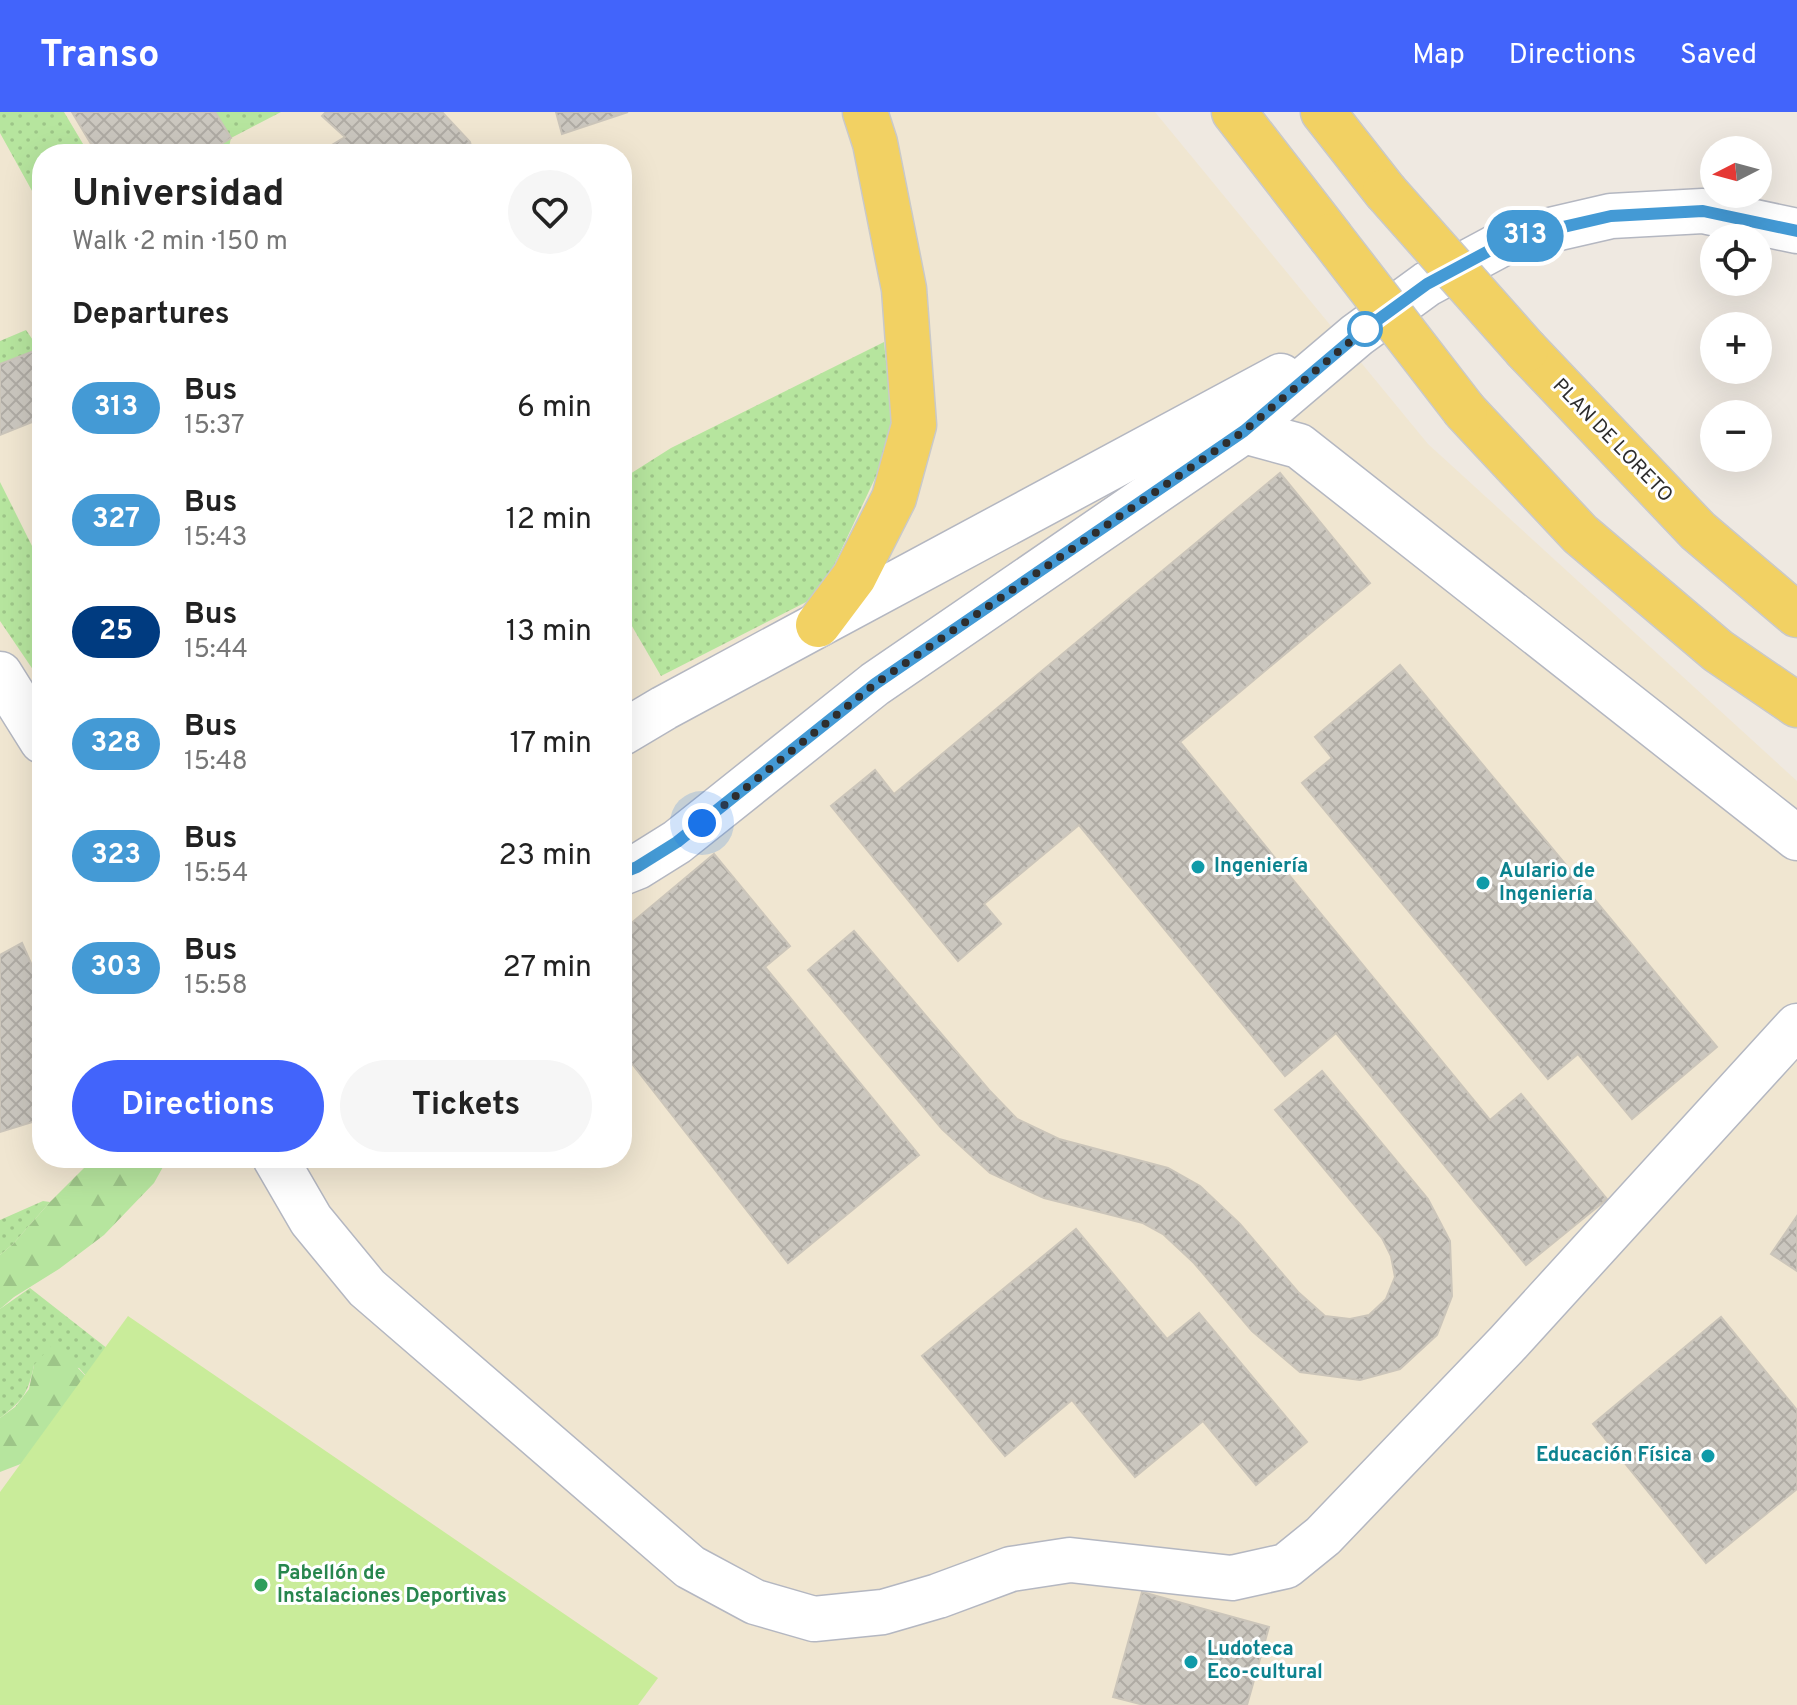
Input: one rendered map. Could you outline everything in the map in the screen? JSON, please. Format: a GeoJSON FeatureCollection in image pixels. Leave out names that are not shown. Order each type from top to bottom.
{"type":"FeatureCollection","features":[{"type":"Feature","properties":{"kind":"main road"},"geometry":{"type":"LineString","coordinates":[[818,625],[854,577],[894,498],[914,425],[904,289],[875,143],[865,112]]}},
{"type":"Feature","properties":{"kind":"main road"},"geometry":{"type":"LineString","coordinates":[[1234,112],[1465,411],[1580,534],[1718,651],[1797,705]]}},
{"type":"Feature","properties":{"kind":"main road","name":"PLAN DE LORETO"},"geometry":{"type":"LineString","coordinates":[[1323,112],[1385,191],[1526,350],[1698,531]]}},
{"type":"Feature","properties":{"kind":"main road"},"geometry":{"type":"LineString","coordinates":[[1698,531],[1797,588]]}},
{"type":"Feature","properties":{"kind":"main road"},"geometry":{"type":"LineString","coordinates":[[1698,531],[1797,615]]}},
{"type":"Feature","properties":{"kind":"street"},"geometry":{"type":"LineString","coordinates":[[632,869],[677,842],[875,684],[1244,431],[1357,335],[1427,284],[1511,239],[1611,216],[1703,211],[1797,231]]}},
{"type":"Feature","properties":{"kind":"street"},"geometry":{"type":"LineString","coordinates":[[632,727],[1357,335]]}},
{"type":"Feature","properties":{"kind":"street"},"geometry":{"type":"LineString","coordinates":[[1244,431],[1299,446],[1797,838]]}},
{"type":"Feature","properties":{"kind":"street"},"geometry":{"type":"LineString","coordinates":[[0,674],[32,723]]}},
{"type":"Feature","properties":{"kind":"street"},"geometry":{"type":"LineString","coordinates":[[281,1168],[311,1220],[367,1288],[690,1567],[755,1602],[814,1619],[883,1612],[1011,1569],[1070,1560],[1232,1578],[1286,1566],[1323,1536],[1506,1345],[1797,1026]]}},
{"type":"Feature","properties":{"kind":"shaded area"},"geometry":{"type":"Polygon","coordinates":[[[0,112],[1155,112],[1428,444],[1797,781],[1797,1705],[0,1705],[0,112]]]}},
{"type":"Feature","properties":{"kind":"green space"},"geometry":{"type":"Polygon","coordinates":[[[0,112],[64,112],[83,144],[32,144],[32,191],[0,133],[0,112]]]}},
{"type":"Feature","properties":{"kind":"green space"},"geometry":{"type":"Polygon","coordinates":[[[215,112],[281,112],[231,138],[215,112]]]}},
{"type":"Feature","properties":{"kind":"green space"},"geometry":{"type":"Polygon","coordinates":[[[26,330],[32,339],[32,352],[0,364],[0,341],[26,330]]]}},
{"type":"Feature","properties":{"kind":"green space"},"geometry":{"type":"Polygon","coordinates":[[[884,342],[894,438],[820,595],[661,676],[632,626],[632,473],[671,448],[884,342]]]}},
{"type":"Feature","properties":{"kind":"green space"},"geometry":{"type":"Polygon","coordinates":[[[0,482],[32,546],[32,668],[0,621],[0,482]]]}},
{"type":"Feature","properties":{"kind":"green space"},"geometry":{"type":"Polygon","coordinates":[[[84,1168],[162,1168],[154,1183],[104,1235],[0,1309],[0,1255],[84,1168]]]}},
{"type":"Feature","properties":{"kind":"green space"},"geometry":{"type":"Polygon","coordinates":[[[43,1201],[50,1202],[0,1255],[0,1220],[43,1201]]]}},
{"type":"Feature","properties":{"kind":"green space"},"geometry":{"type":"Polygon","coordinates":[[[30,1288],[122,1360],[96,1387],[79,1368],[34,1365],[23,1396],[0,1418],[0,1309],[30,1288]]]}},
{"type":"Feature","properties":{"kind":"green space","name":"Pabellón de Instalaciones Deportivas"},"geometry":{"type":"Polygon","coordinates":[[[128,1316],[658,1678],[638,1705],[0,1705],[0,1492],[128,1316]]]}},
{"type":"Feature","properties":{"kind":"green space"},"geometry":{"type":"Polygon","coordinates":[[[54,1343],[96,1387],[49,1453],[0,1472],[0,1418],[15,1407],[29,1389],[34,1365],[54,1343]]]}},
{"type":"Feature","properties":{"kind":"building"},"geometry":{"type":"Polygon","coordinates":[[[72,112],[215,112],[231,138],[221,144],[91,144],[72,112]]]}},
{"type":"Feature","properties":{"kind":"building"},"geometry":{"type":"Polygon","coordinates":[[[326,112],[442,112],[470,144],[333,144],[345,137],[322,116],[326,112]]]}},
{"type":"Feature","properties":{"kind":"building"},"geometry":{"type":"Polygon","coordinates":[[[556,112],[628,112],[562,134],[556,112]]]}},
{"type":"Feature","properties":{"kind":"building"},"geometry":{"type":"Polygon","coordinates":[[[32,352],[32,422],[0,435],[0,364],[32,352]]]}},
{"type":"Feature","properties":{"kind":"building","name":"Ingeniería"},"geometry":{"type":"Polygon","coordinates":[[[1280,473],[1370,583],[1180,742],[1490,1120],[1521,1094],[1607,1199],[1526,1265],[1336,1033],[1285,1076],[1079,825],[984,904],[1001,924],[958,961],[831,806],[875,770],[894,794],[1280,473]]]}},
{"type":"Feature","properties":{"kind":"building","name":"Aulario de Ingeniería"},"geometry":{"type":"Polygon","coordinates":[[[1400,665],[1717,1047],[1632,1119],[1578,1054],[1548,1079],[1302,783],[1332,758],[1315,737],[1400,665]]]}},
{"type":"Feature","properties":{"kind":"building"},"geometry":{"type":"Polygon","coordinates":[[[714,854],[790,946],[765,967],[919,1155],[788,1263],[632,1064],[632,923],[714,854]]]}},
{"type":"Feature","properties":{"kind":"building"},"geometry":{"type":"Polygon","coordinates":[[[854,931],[1017,1119],[1059,1139],[1168,1168],[1200,1186],[1240,1224],[1298,1292],[1325,1316],[1350,1319],[1369,1315],[1386,1299],[1395,1277],[1391,1256],[1382,1238],[1275,1110],[1322,1071],[1428,1199],[1450,1241],[1452,1296],[1437,1335],[1400,1369],[1360,1380],[1300,1372],[1252,1331],[1194,1263],[1163,1234],[1143,1223],[1044,1198],[990,1173],[942,1129],[808,970],[854,931]]]}},
{"type":"Feature","properties":{"kind":"building"},"geometry":{"type":"Polygon","coordinates":[[[22,943],[32,966],[32,1122],[0,1132],[0,955],[22,943]]]}},
{"type":"Feature","properties":{"kind":"building"},"geometry":{"type":"Polygon","coordinates":[[[1797,1216],[1797,1271],[1771,1254],[1797,1216]]]}},
{"type":"Feature","properties":{"kind":"building"},"geometry":{"type":"Polygon","coordinates":[[[1076,1229],[1167,1339],[1199,1313],[1307,1442],[1256,1485],[1203,1421],[1135,1477],[1072,1400],[1005,1456],[922,1356],[1076,1229]]]}},
{"type":"Feature","properties":{"kind":"building","name":"Educación Física"},"geometry":{"type":"Polygon","coordinates":[[[1721,1317],[1797,1410],[1797,1489],[1706,1563],[1593,1424],[1721,1317]]]}},
{"type":"Feature","properties":{"kind":"building","name":"Ludoteca Eco-cultural"},"geometry":{"type":"Polygon","coordinates":[[[1142,1592],[1269,1627],[1247,1705],[1144,1705],[1113,1697],[1142,1592]]]}},
{"type":"Feature","properties":{"kind":"bus line","name":"313"},"geometry":{"type":"LineString","coordinates":[[632,869],[677,842],[875,684],[1244,431],[1357,335],[1427,284],[1511,239],[1611,216],[1703,211],[1797,231]]}},
{"type":"Feature","properties":{"kind":"place","name":"Ingeniería"},"geometry":{"type":"Point","coordinates":[1198,867]}},
{"type":"Feature","properties":{"kind":"place","name":"Aulario de Ingeniería"},"geometry":{"type":"Point","coordinates":[1483,883]}},
{"type":"Feature","properties":{"kind":"place","name":"Educación Física"},"geometry":{"type":"Point","coordinates":[1708,1456]}},
{"type":"Feature","properties":{"kind":"place","name":"Pabellón de Instalaciones Deportivas"},"geometry":{"type":"Point","coordinates":[261,1585]}},
{"type":"Feature","properties":{"kind":"place","name":"Ludoteca Eco-cultural"},"geometry":{"type":"Point","coordinates":[1191,1662]}},
{"type":"Feature","properties":{"kind":"route"},"geometry":{"type":"LineString","coordinates":[[702,823],[875,684],[1244,431],[1365,329]]}}]}
